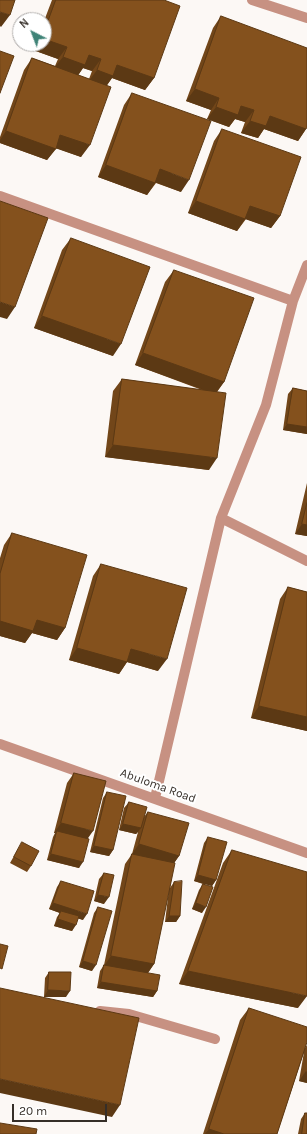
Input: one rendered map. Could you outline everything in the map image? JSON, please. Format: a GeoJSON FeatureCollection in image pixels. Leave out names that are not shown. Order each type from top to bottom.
{"type":"FeatureCollection","features":[{"type":"Feature","properties":{"kind":"street"},"geometry":{"type":"LineString","coordinates":[[252,0],[307,18]]}},
{"type":"Feature","properties":{"kind":"street"},"geometry":{"type":"LineString","coordinates":[[0,196],[293,302]]}},
{"type":"Feature","properties":{"kind":"street"},"geometry":{"type":"LineString","coordinates":[[155,798],[220,518],[266,406],[293,302],[307,264]]}},
{"type":"Feature","properties":{"kind":"street"},"geometry":{"type":"LineString","coordinates":[[220,518],[307,561]]}},
{"type":"Feature","properties":{"kind":"street","name":"Abuloma Road"},"geometry":{"type":"LineString","coordinates":[[0,745],[155,798],[307,854]]}},
{"type":"Feature","properties":{"kind":"street"},"geometry":{"type":"LineString","coordinates":[[92,1010],[129,1014],[215,1039]]}},
{"type":"Feature","properties":{"kind":"building"},"geometry":{"type":"Polygon","coordinates":[[[0,0],[15,0],[10,15],[0,12],[0,0]]]}},
{"type":"Feature","properties":{"kind":"building"},"geometry":{"type":"Polygon","coordinates":[[[56,0],[164,0],[180,6],[154,78],[117,65],[113,76],[97,70],[101,59],[89,55],[85,65],[63,57],[67,47],[52,42],[52,12],[56,0]]]}},
{"type":"Feature","properties":{"kind":"building"},"geometry":{"type":"Polygon","coordinates":[[[221,16],[307,48],[306,129],[270,116],[266,126],[250,121],[254,110],[241,106],[238,115],[216,107],[219,98],[195,89],[221,16]]]}},
{"type":"Feature","properties":{"kind":"building"},"geometry":{"type":"Polygon","coordinates":[[[0,51],[14,56],[0,93],[0,51]]]}},
{"type":"Feature","properties":{"kind":"building"},"geometry":{"type":"Polygon","coordinates":[[[32,58],[111,87],[90,145],[60,135],[56,149],[6,131],[32,58]]]}},
{"type":"Feature","properties":{"kind":"building"},"geometry":{"type":"Polygon","coordinates":[[[132,93],[211,121],[189,180],[160,169],[155,183],[106,165],[132,93]]]}},
{"type":"Feature","properties":{"kind":"building"},"geometry":{"type":"Polygon","coordinates":[[[222,129],[301,157],[280,216],[250,206],[245,219],[196,201],[222,129]]]}},
{"type":"Feature","properties":{"kind":"building"},"geometry":{"type":"Polygon","coordinates":[[[0,201],[48,218],[15,307],[0,302],[0,201]]]}},
{"type":"Feature","properties":{"kind":"building"},"geometry":{"type":"Polygon","coordinates":[[[71,238],[150,267],[121,344],[42,316],[71,238]]]}},
{"type":"Feature","properties":{"kind":"building"},"geometry":{"type":"Polygon","coordinates":[[[174,270],[254,298],[224,382],[143,353],[174,270]]]}},
{"type":"Feature","properties":{"kind":"building"},"geometry":{"type":"Polygon","coordinates":[[[122,379],[226,393],[217,458],[113,445],[122,379]]]}},
{"type":"Feature","properties":{"kind":"building"},"geometry":{"type":"Polygon","coordinates":[[[293,388],[307,391],[307,427],[287,424],[293,388]]]}},
{"type":"Feature","properties":{"kind":"building"},"geometry":{"type":"Polygon","coordinates":[[[307,503],[307,525],[302,524],[307,503]]]}},
{"type":"Feature","properties":{"kind":"building"},"geometry":{"type":"Polygon","coordinates":[[[12,533],[87,555],[65,628],[37,620],[33,631],[0,621],[0,574],[12,533]]]}},
{"type":"Feature","properties":{"kind":"building"},"geometry":{"type":"Polygon","coordinates":[[[101,564],[187,588],[167,659],[131,649],[127,662],[77,648],[101,564]]]}},
{"type":"Feature","properties":{"kind":"building"},"geometry":{"type":"Polygon","coordinates":[[[288,587],[307,592],[307,717],[259,706],[288,587]]]}},
{"type":"Feature","properties":{"kind":"building"},"geometry":{"type":"Polygon","coordinates":[[[74,773],[106,781],[93,831],[61,823],[74,773]]]}},
{"type":"Feature","properties":{"kind":"building"},"geometry":{"type":"Polygon","coordinates":[[[107,792],[126,796],[113,850],[94,846],[107,792]]]}},
{"type":"Feature","properties":{"kind":"building"},"geometry":{"type":"Polygon","coordinates":[[[129,802],[147,807],[141,828],[123,824],[129,802]]]}},
{"type":"Feature","properties":{"kind":"building"},"geometry":{"type":"Polygon","coordinates":[[[148,812],[189,823],[179,856],[139,844],[148,812]]]}},
{"type":"Feature","properties":{"kind":"building"},"geometry":{"type":"Polygon","coordinates":[[[57,831],[89,839],[83,862],[51,854],[57,831]]]}},
{"type":"Feature","properties":{"kind":"building"},"geometry":{"type":"Polygon","coordinates":[[[208,837],[227,842],[216,880],[198,875],[208,837]]]}},
{"type":"Feature","properties":{"kind":"building"},"geometry":{"type":"Polygon","coordinates":[[[22,842],[39,851],[31,866],[14,857],[22,842]]]}},
{"type":"Feature","properties":{"kind":"building"},"geometry":{"type":"Polygon","coordinates":[[[232,850],[307,872],[307,996],[188,971],[232,850]]]}},
{"type":"Feature","properties":{"kind":"building"},"geometry":{"type":"Polygon","coordinates":[[[132,854],[175,863],[154,964],[111,956],[132,854]]]}},
{"type":"Feature","properties":{"kind":"building"},"geometry":{"type":"Polygon","coordinates":[[[104,873],[114,875],[109,897],[98,895],[104,873]]]}},
{"type":"Feature","properties":{"kind":"building"},"geometry":{"type":"Polygon","coordinates":[[[61,881],[94,891],[87,914],[53,903],[61,881]]]}},
{"type":"Feature","properties":{"kind":"building"},"geometry":{"type":"Polygon","coordinates":[[[182,881],[180,916],[169,916],[174,882],[182,881]]]}},
{"type":"Feature","properties":{"kind":"building"},"geometry":{"type":"Polygon","coordinates":[[[203,884],[213,887],[206,907],[196,903],[203,884]]]}},
{"type":"Feature","properties":{"kind":"building"},"geometry":{"type":"Polygon","coordinates":[[[98,907],[112,911],[96,965],[83,961],[98,907]]]}},
{"type":"Feature","properties":{"kind":"building"},"geometry":{"type":"Polygon","coordinates":[[[61,911],[79,916],[76,925],[58,919],[61,911]]]}},
{"type":"Feature","properties":{"kind":"building"},"geometry":{"type":"Polygon","coordinates":[[[0,944],[8,946],[2,969],[0,968],[0,944]]]}},
{"type":"Feature","properties":{"kind":"building"},"geometry":{"type":"Polygon","coordinates":[[[104,965],[160,975],[157,991],[101,982],[104,965]]]}},
{"type":"Feature","properties":{"kind":"building"},"geometry":{"type":"Polygon","coordinates":[[[49,972],[71,972],[70,991],[48,990],[49,972]]]}},
{"type":"Feature","properties":{"kind":"building"},"geometry":{"type":"Polygon","coordinates":[[[0,988],[139,1018],[120,1105],[0,1079],[0,988]]]}},
{"type":"Feature","properties":{"kind":"building"},"geometry":{"type":"Polygon","coordinates":[[[249,1008],[307,1027],[307,1042],[277,1134],[224,1134],[209,1129],[249,1008]]]}},
{"type":"Feature","properties":{"kind":"building"},"geometry":{"type":"Polygon","coordinates":[[[305,1113],[307,1113],[307,1134],[302,1134],[305,1113]]]}},
{"type":"Feature","properties":{"kind":"building"},"geometry":{"type":"Polygon","coordinates":[[[0,1123],[37,1129],[36,1134],[0,1134],[0,1123]]]}}]}
